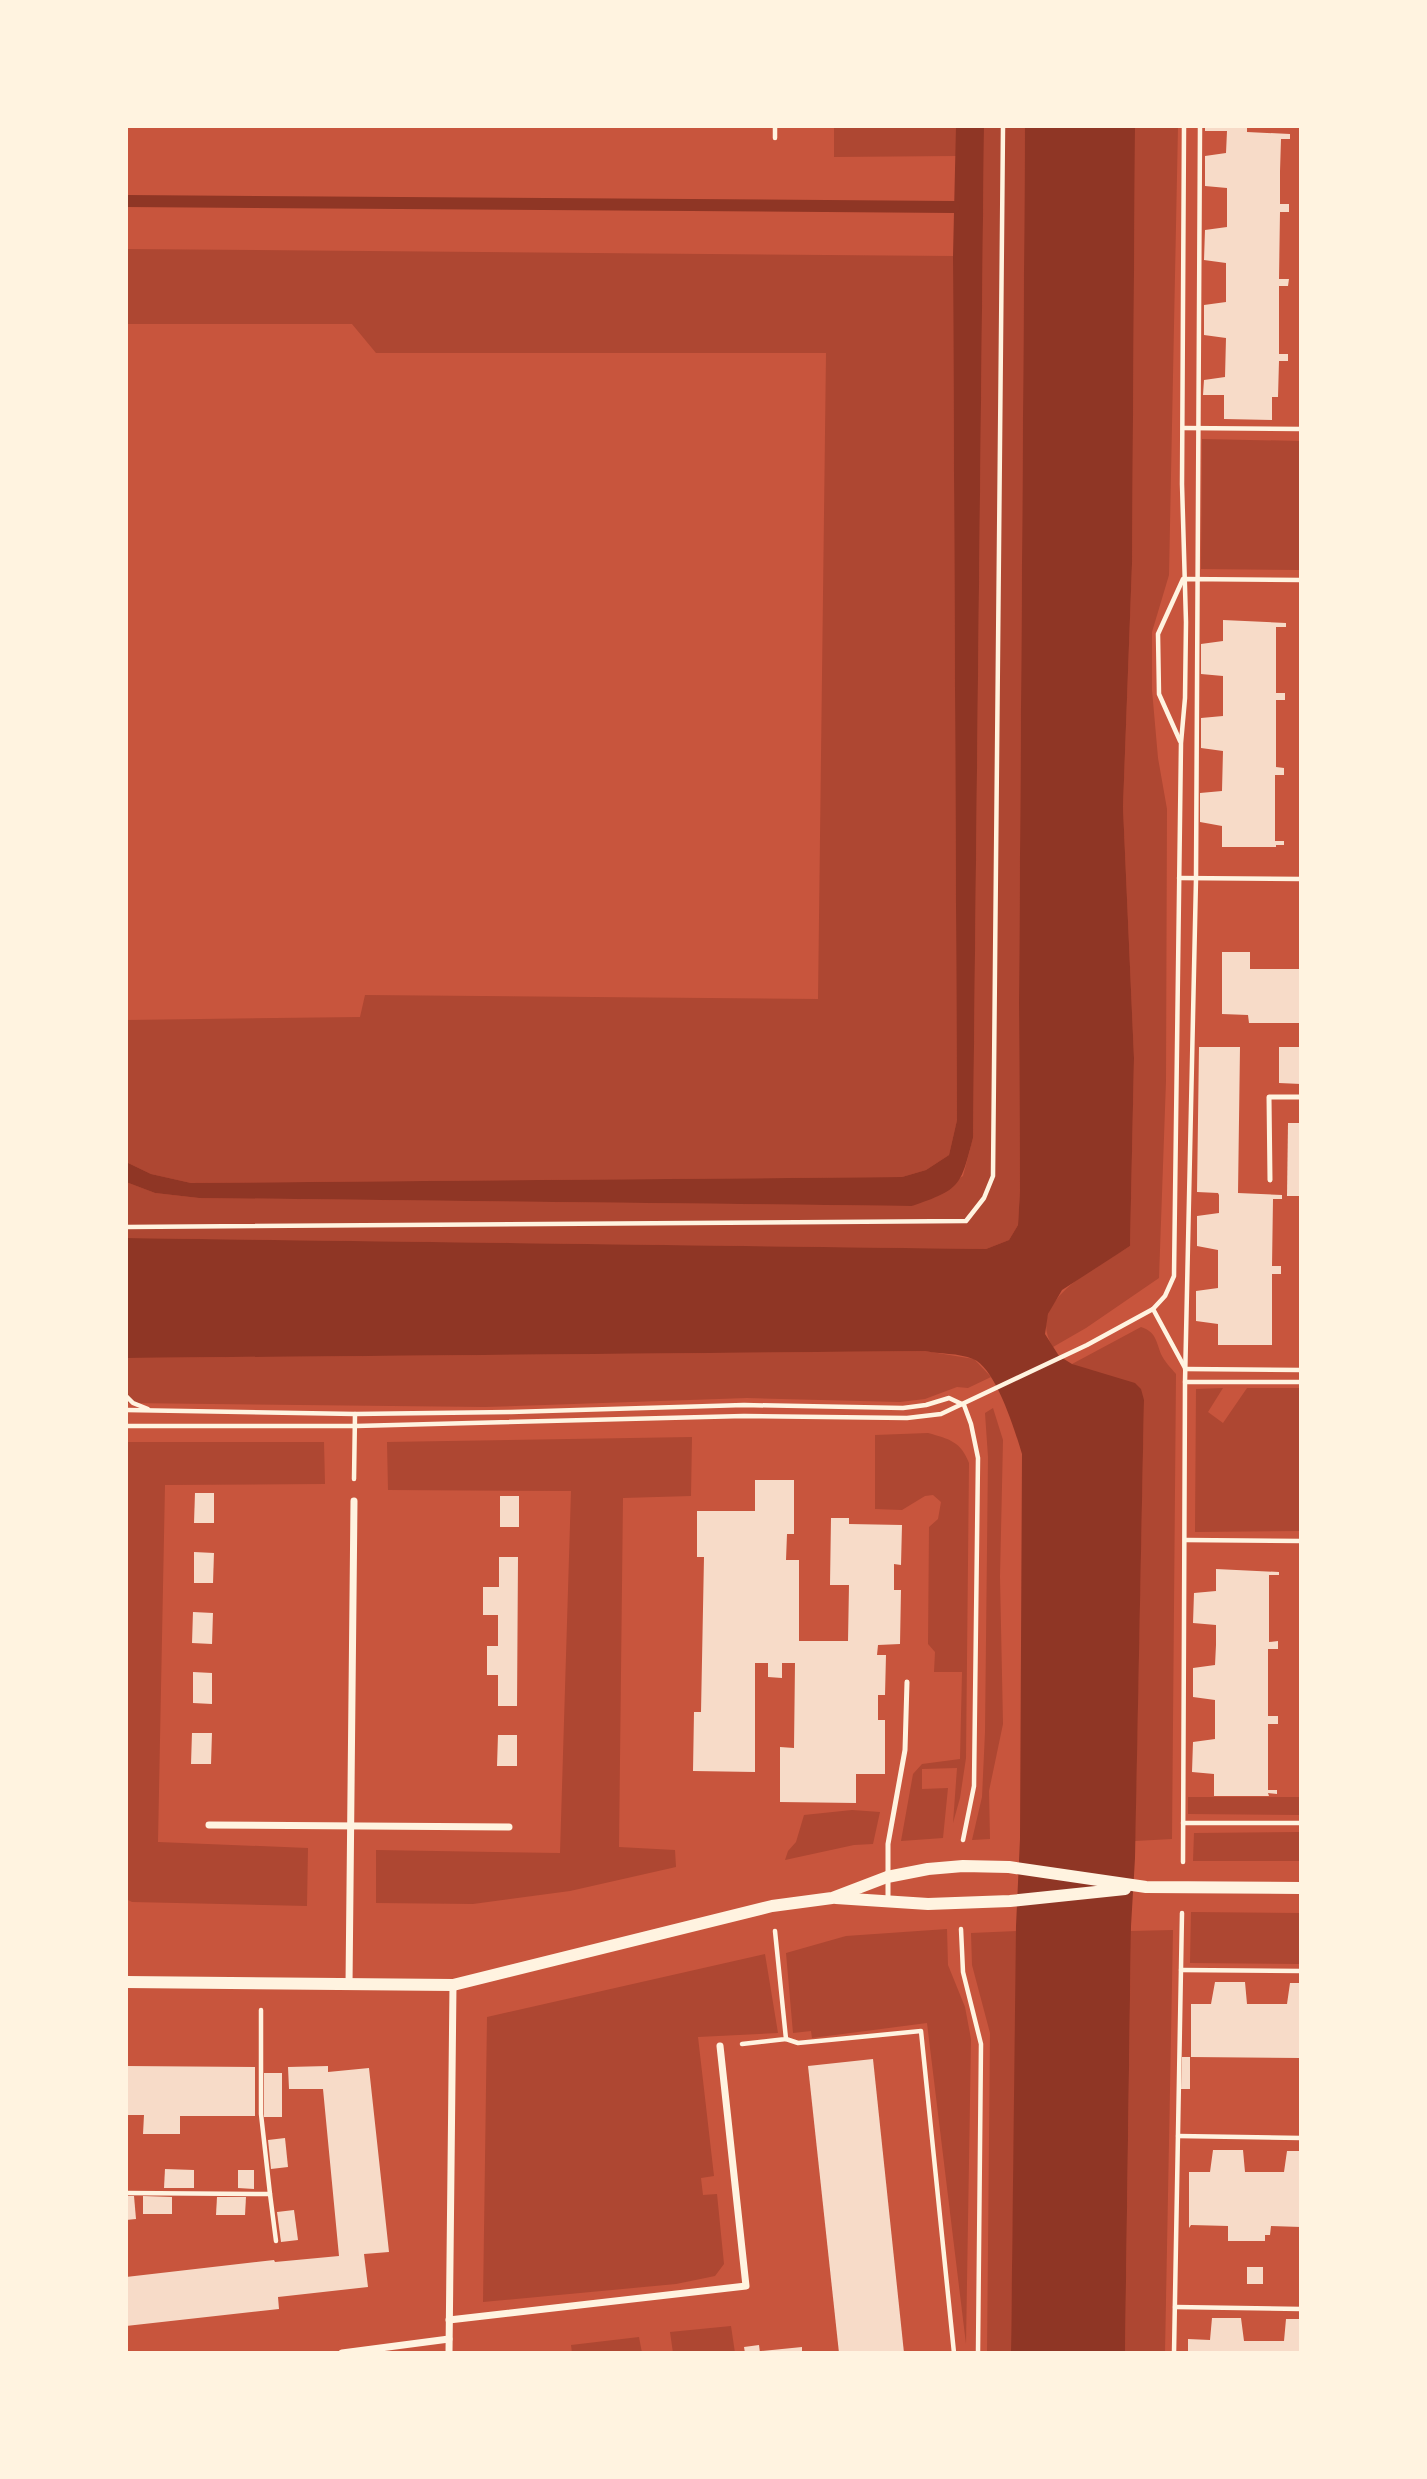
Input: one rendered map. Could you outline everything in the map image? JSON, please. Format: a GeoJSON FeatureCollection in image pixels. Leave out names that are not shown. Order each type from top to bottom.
{"type":"FeatureCollection","features":[{"type":"Feature","properties":{"kind":"street"},"geometry":{"type":"LineString","coordinates":[[349,1986],[354,1501]]}},
{"type":"Feature","properties":{"kind":"street"},"geometry":{"type":"LineString","coordinates":[[209,1825],[509,1827]]}},
{"type":"Feature","properties":{"kind":"street"},"geometry":{"type":"LineString","coordinates":[[832,1898],[887,1877],[962,1866],[1009,1867],[1146,1887]]}},
{"type":"Feature","properties":{"kind":"street"},"geometry":{"type":"LineString","coordinates":[[126,1982],[453,1985],[772,1906],[832,1898],[888,1903],[1010,1901],[1146,1887],[1301,1888]]}},
{"type":"Feature","properties":{"kind":"street"},"geometry":{"type":"LineString","coordinates":[[449,2353],[453,1985]]}},
{"type":"Feature","properties":{"kind":"street"},"geometry":{"type":"LineString","coordinates":[[449,2320],[746,2286],[720,2046]]}},
{"type":"Feature","properties":{"kind":"street"},"geometry":{"type":"LineString","coordinates":[[342,2353],[449,2339]]}},
{"type":"Feature","properties":{"kind":"lane"},"geometry":{"type":"LineString","coordinates":[[1270,1180],[1269,1097],[1301,1097]]}},
{"type":"Feature","properties":{"kind":"lane"},"geometry":{"type":"LineString","coordinates":[[888,1903],[888,1844],[905,1750],[907,1682]]}},
{"type":"Feature","properties":{"kind":"path"},"geometry":{"type":"LineString","coordinates":[[775,126],[775,138]]}},
{"type":"Feature","properties":{"kind":"path"},"geometry":{"type":"LineString","coordinates":[[126,1227],[966,1221],[984,1198],[993,1175],[1003,126]]}},
{"type":"Feature","properties":{"kind":"path"},"geometry":{"type":"LineString","coordinates":[[126,1426],[356,1426],[744,1416],[907,1418],[942,1414],[1087,1345],[1153,1309],[1165,1296],[1174,1276],[1181,743],[1185,698],[1184,126]]}},
{"type":"Feature","properties":{"kind":"path"},"geometry":{"type":"LineString","coordinates":[[1185,1369],[1196,878],[1199,126]]}},
{"type":"Feature","properties":{"kind":"path"},"geometry":{"type":"LineString","coordinates":[[1184,428],[1301,429]]}},
{"type":"Feature","properties":{"kind":"path"},"geometry":{"type":"LineString","coordinates":[[1183,579],[1301,580]]}},
{"type":"Feature","properties":{"kind":"path"},"geometry":{"type":"LineString","coordinates":[[1181,743],[1159,694],[1158,634],[1183,579]]}},
{"type":"Feature","properties":{"kind":"path"},"geometry":{"type":"LineString","coordinates":[[1179,878],[1301,879]]}},
{"type":"Feature","properties":{"kind":"path"},"geometry":{"type":"LineString","coordinates":[[1153,1309],[1185,1369]]}},
{"type":"Feature","properties":{"kind":"path"},"geometry":{"type":"LineString","coordinates":[[1185,1369],[1301,1370]]}},
{"type":"Feature","properties":{"kind":"path"},"geometry":{"type":"LineString","coordinates":[[1185,1382],[1301,1382]]}},
{"type":"Feature","properties":{"kind":"path"},"geometry":{"type":"LineString","coordinates":[[126,1396],[133,1403],[152,1411]]}},
{"type":"Feature","properties":{"kind":"path"},"geometry":{"type":"LineString","coordinates":[[126,1410],[355,1414],[744,1405],[903,1408],[948,1398],[964,1405],[978,1458],[974,1786],[963,1837],[962,1866]]}},
{"type":"Feature","properties":{"kind":"path"},"geometry":{"type":"LineString","coordinates":[[354,1501],[355,1414]]}},
{"type":"Feature","properties":{"kind":"path"},"geometry":{"type":"LineString","coordinates":[[1185,1540],[1301,1541]]}},
{"type":"Feature","properties":{"kind":"path"},"geometry":{"type":"LineString","coordinates":[[1183,1823],[1301,1823]]}},
{"type":"Feature","properties":{"kind":"path"},"geometry":{"type":"LineString","coordinates":[[961,1902],[963,1972],[982,2043],[978,2353]]}},
{"type":"Feature","properties":{"kind":"path"},"geometry":{"type":"LineString","coordinates":[[772,1906],[786,2039]]}},
{"type":"Feature","properties":{"kind":"path"},"geometry":{"type":"LineString","coordinates":[[1181,1970],[1301,1971]]}},
{"type":"Feature","properties":{"kind":"path"},"geometry":{"type":"LineString","coordinates":[[261,1984],[261,2114],[276,2241]]}},
{"type":"Feature","properties":{"kind":"path"},"geometry":{"type":"LineString","coordinates":[[720,2046],[786,2039],[798,2043],[921,2031],[954,2353]]}},
{"type":"Feature","properties":{"kind":"path"},"geometry":{"type":"LineString","coordinates":[[1178,2136],[1301,2137]]}},
{"type":"Feature","properties":{"kind":"path"},"geometry":{"type":"LineString","coordinates":[[126,2193],[270,2194]]}},
{"type":"Feature","properties":{"kind":"path"},"geometry":{"type":"LineString","coordinates":[[1175,2307],[1301,2309]]}},
{"type":"Feature","properties":{"kind":"shaded area"},"geometry":{"type":"Polygon","coordinates":[[[834,126],[956,126],[956,156],[834,157],[834,126]]]}},
{"type":"Feature","properties":{"kind":"shaded area"},"geometry":{"type":"Polygon","coordinates":[[[956,126],[984,126],[973,1138],[965,1167],[956,1184],[940,1195],[912,1206],[199,1198],[155,1193],[126,1182],[126,1162],[151,1174],[191,1183],[902,1177],[926,1170],[949,1155],[957,1120],[953,256],[956,126]]]}},
{"type":"Feature","properties":{"kind":"shaded area"},"geometry":{"type":"Polygon","coordinates":[[[984,126],[1025,126],[1020,1190],[1018,1225],[1009,1240],[986,1249],[126,1238],[126,1182],[155,1193],[199,1198],[912,1206],[963,1176],[973,1138],[984,126]]]}},
{"type":"Feature","properties":{"kind":"shaded area"},"geometry":{"type":"Polygon","coordinates":[[[1025,126],[1135,126],[1132,564],[1123,807],[1134,1058],[1130,1246],[1062,1290],[1048,1314],[1045,1334],[1059,1356],[1072,1364],[1135,1383],[1141,1389],[1144,1400],[1135,1858],[1131,1926],[1125,2353],[1011,2353],[1016,1926],[1020,1839],[1022,1454],[1004,1401],[981,1365],[967,1357],[925,1351],[126,1358],[126,1238],[986,1249],[1009,1240],[1018,1225],[1020,1190],[1025,126]]]}},
{"type":"Feature","properties":{"kind":"shaded area"},"geometry":{"type":"Polygon","coordinates":[[[1135,126],[1178,126],[1169,575],[1152,632],[1152,690],[1158,758],[1167,809],[1166,1081],[1159,1278],[1053,1347],[1046,1330],[1048,1315],[1056,1300],[1084,1275],[1130,1246],[1134,1058],[1123,807],[1132,564],[1135,126]]]}},
{"type":"Feature","properties":{"kind":"shaded area"},"geometry":{"type":"Polygon","coordinates":[[[126,249],[953,256],[957,1120],[949,1155],[926,1170],[902,1177],[191,1183],[151,1174],[126,1162],[126,1020],[360,1017],[365,995],[818,999],[826,353],[376,353],[352,324],[126,324],[126,249]]]}},
{"type":"Feature","properties":{"kind":"shaded area"},"geometry":{"type":"Polygon","coordinates":[[[1202,439],[1301,441],[1301,570],[1201,569],[1202,439]]]}},
{"type":"Feature","properties":{"kind":"shaded area"},"geometry":{"type":"Polygon","coordinates":[[[1141,1327],[1153,1334],[1162,1357],[1176,1374],[1172,1839],[1135,1841],[1144,1400],[1072,1364],[1141,1327]]]}},
{"type":"Feature","properties":{"kind":"shaded area"},"geometry":{"type":"Polygon","coordinates":[[[925,1351],[974,1359],[991,1377],[968,1388],[957,1387],[925,1399],[900,1402],[747,1398],[485,1407],[126,1403],[126,1358],[925,1351]]]}},
{"type":"Feature","properties":{"kind":"shaded area"},"geometry":{"type":"Polygon","coordinates":[[[1223,1388],[1208,1412],[1223,1423],[1247,1388],[1301,1388],[1301,1531],[1195,1532],[1196,1389],[1223,1388]]]}},
{"type":"Feature","properties":{"kind":"shaded area"},"geometry":{"type":"Polygon","coordinates":[[[993,1408],[1003,1440],[1000,1577],[1003,1724],[989,1791],[990,1839],[972,1840],[982,1797],[988,1457],[985,1413],[993,1408]]]}},
{"type":"Feature","properties":{"kind":"shaded area"},"geometry":{"type":"Polygon","coordinates":[[[928,1433],[954,1442],[969,1463],[966,1758],[953,1823],[957,1768],[922,1769],[922,1789],[948,1788],[943,1838],[901,1841],[913,1774],[922,1764],[960,1759],[962,1672],[934,1672],[935,1652],[928,1644],[929,1527],[938,1519],[941,1502],[933,1495],[925,1496],[902,1510],[875,1509],[875,1435],[928,1433]]]}},
{"type":"Feature","properties":{"kind":"shaded area"},"geometry":{"type":"Polygon","coordinates":[[[692,1437],[691,1496],[623,1498],[619,1847],[675,1850],[676,1867],[570,1891],[473,1904],[376,1903],[376,1850],[560,1853],[571,1491],[388,1490],[387,1442],[692,1437]]]}},
{"type":"Feature","properties":{"kind":"shaded area"},"geometry":{"type":"Polygon","coordinates":[[[126,1442],[324,1442],[325,1484],[165,1485],[158,1842],[308,1848],[307,1906],[132,1902],[126,1899],[126,1442]]]}},
{"type":"Feature","properties":{"kind":"shaded area"},"geometry":{"type":"Polygon","coordinates":[[[1188,1797],[1301,1797],[1301,1815],[1188,1814],[1188,1797]]]}},
{"type":"Feature","properties":{"kind":"shaded area"},"geometry":{"type":"Polygon","coordinates":[[[852,1810],[880,1812],[873,1844],[854,1845],[785,1860],[788,1851],[796,1842],[804,1815],[852,1810]]]}},
{"type":"Feature","properties":{"kind":"shaded area"},"geometry":{"type":"Polygon","coordinates":[[[1301,1832],[1301,1861],[1193,1861],[1194,1833],[1301,1832]]]}},
{"type":"Feature","properties":{"kind":"shaded area"},"geometry":{"type":"Polygon","coordinates":[[[1191,1912],[1301,1913],[1301,1964],[1190,1963],[1191,1912]]]}},
{"type":"Feature","properties":{"kind":"shaded area"},"geometry":{"type":"Polygon","coordinates":[[[947,1929],[948,1965],[965,2007],[971,2039],[966,2344],[927,2023],[812,2038],[811,2031],[793,2033],[786,1953],[846,1936],[947,1929]]]}},
{"type":"Feature","properties":{"kind":"shaded area"},"geometry":{"type":"Polygon","coordinates":[[[1173,1930],[1165,2353],[1125,2353],[1131,1931],[1173,1930]]]}},
{"type":"Feature","properties":{"kind":"shaded area"},"geometry":{"type":"Polygon","coordinates":[[[1017,1931],[1011,2353],[987,2353],[990,2033],[972,1965],[971,1933],[1017,1931]]]}},
{"type":"Feature","properties":{"kind":"shaded area"},"geometry":{"type":"Polygon","coordinates":[[[765,1954],[778,2033],[698,2037],[714,2176],[701,2178],[703,2195],[717,2194],[724,2264],[715,2276],[676,2284],[483,2302],[487,2017],[765,1954]]]}},
{"type":"Feature","properties":{"kind":"shaded area"},"geometry":{"type":"Polygon","coordinates":[[[731,2326],[735,2353],[673,2353],[670,2332],[731,2326]]]}},
{"type":"Feature","properties":{"kind":"shaded area"},"geometry":{"type":"Polygon","coordinates":[[[639,2337],[642,2353],[572,2353],[571,2345],[639,2337]]]}},
{"type":"Feature","properties":{"kind":"building"},"geometry":{"type":"Polygon","coordinates":[[[1205,126],[1247,126],[1247,132],[1290,134],[1290,139],[1281,139],[1280,204],[1289,204],[1289,212],[1280,212],[1279,279],[1289,279],[1288,286],[1279,286],[1279,354],[1288,354],[1288,361],[1279,361],[1278,397],[1272,397],[1272,420],[1224,419],[1224,395],[1203,395],[1204,380],[1225,377],[1226,338],[1204,335],[1204,305],[1226,302],[1226,263],[1204,260],[1205,230],[1227,227],[1227,188],[1205,186],[1205,156],[1226,153],[1227,131],[1205,131],[1205,126]]]}},
{"type":"Feature","properties":{"kind":"building"},"geometry":{"type":"Polygon","coordinates":[[[1223,620],[1286,623],[1286,627],[1276,627],[1276,693],[1285,693],[1285,700],[1276,700],[1276,767],[1284,768],[1284,775],[1275,775],[1275,841],[1284,841],[1284,845],[1222,847],[1222,826],[1200,822],[1200,793],[1222,791],[1223,751],[1201,748],[1201,718],[1223,716],[1223,676],[1201,674],[1201,644],[1223,641],[1223,620]]]}},
{"type":"Feature","properties":{"kind":"building"},"geometry":{"type":"Polygon","coordinates":[[[1222,952],[1250,952],[1250,969],[1301,969],[1301,1023],[1249,1023],[1248,1015],[1222,1014],[1222,952]]]}},
{"type":"Feature","properties":{"kind":"building"},"geometry":{"type":"Polygon","coordinates":[[[1199,1047],[1240,1047],[1238,1193],[1282,1195],[1282,1199],[1273,1199],[1272,1266],[1281,1266],[1281,1274],[1272,1274],[1272,1345],[1218,1345],[1218,1324],[1196,1321],[1196,1291],[1218,1288],[1218,1250],[1197,1246],[1197,1216],[1219,1213],[1218,1193],[1197,1192],[1199,1047]]]}},
{"type":"Feature","properties":{"kind":"building"},"geometry":{"type":"Polygon","coordinates":[[[1279,1047],[1301,1047],[1301,1084],[1279,1083],[1279,1047]]]}},
{"type":"Feature","properties":{"kind":"building"},"geometry":{"type":"Polygon","coordinates":[[[1288,1123],[1301,1123],[1301,1196],[1287,1196],[1288,1123]]]}},
{"type":"Feature","properties":{"kind":"building"},"geometry":{"type":"Polygon","coordinates":[[[755,1480],[794,1480],[794,1534],[787,1534],[786,1560],[799,1560],[799,1641],[848,1641],[849,1585],[830,1585],[831,1518],[849,1518],[849,1524],[902,1525],[901,1565],[894,1564],[894,1590],[901,1590],[900,1644],[878,1645],[877,1655],[886,1655],[885,1695],[878,1695],[878,1720],[885,1720],[885,1774],[856,1774],[856,1803],[780,1802],[780,1747],[794,1748],[795,1663],[782,1663],[782,1678],[768,1677],[768,1663],[755,1663],[755,1772],[693,1771],[694,1712],[701,1712],[704,1557],[697,1557],[697,1511],[755,1511],[755,1480]]]}},
{"type":"Feature","properties":{"kind":"building"},"geometry":{"type":"Polygon","coordinates":[[[195,1493],[214,1493],[214,1523],[194,1523],[195,1493]]]}},
{"type":"Feature","properties":{"kind":"building"},"geometry":{"type":"Polygon","coordinates":[[[500,1496],[519,1496],[519,1527],[500,1527],[500,1496]]]}},
{"type":"Feature","properties":{"kind":"building"},"geometry":{"type":"Polygon","coordinates":[[[194,1552],[214,1553],[213,1583],[194,1583],[194,1552]]]}},
{"type":"Feature","properties":{"kind":"building"},"geometry":{"type":"Polygon","coordinates":[[[499,1557],[518,1557],[517,1706],[498,1706],[498,1675],[487,1675],[487,1646],[498,1646],[498,1615],[483,1615],[483,1587],[499,1587],[499,1557]]]}},
{"type":"Feature","properties":{"kind":"building"},"geometry":{"type":"Polygon","coordinates":[[[1216,1569],[1279,1572],[1279,1575],[1269,1575],[1269,1642],[1278,1641],[1278,1649],[1268,1649],[1268,1716],[1278,1716],[1278,1724],[1268,1724],[1268,1790],[1277,1790],[1277,1794],[1214,1796],[1214,1774],[1192,1772],[1193,1742],[1215,1739],[1215,1700],[1193,1697],[1193,1668],[1215,1665],[1216,1625],[1193,1623],[1194,1593],[1216,1591],[1216,1569]]]}},
{"type":"Feature","properties":{"kind":"building"},"geometry":{"type":"Polygon","coordinates":[[[193,1612],[213,1613],[212,1644],[192,1643],[193,1612]]]}},
{"type":"Feature","properties":{"kind":"building"},"geometry":{"type":"Polygon","coordinates":[[[193,1672],[212,1673],[212,1704],[193,1703],[193,1672]]]}},
{"type":"Feature","properties":{"kind":"building"},"geometry":{"type":"Polygon","coordinates":[[[192,1733],[212,1733],[211,1764],[191,1764],[192,1733]]]}},
{"type":"Feature","properties":{"kind":"building"},"geometry":{"type":"Polygon","coordinates":[[[498,1735],[517,1735],[517,1766],[497,1766],[498,1735]]]}},
{"type":"Feature","properties":{"kind":"building"},"geometry":{"type":"Polygon","coordinates":[[[1215,1982],[1245,1982],[1247,2004],[1287,2004],[1290,1983],[1301,1983],[1301,2058],[1191,2057],[1191,2004],[1211,2004],[1215,1982]]]}},
{"type":"Feature","properties":{"kind":"building"},"geometry":{"type":"Polygon","coordinates":[[[1182,2057],[1190,2057],[1190,2089],[1181,2089],[1182,2057]]]}},
{"type":"Feature","properties":{"kind":"building"},"geometry":{"type":"Polygon","coordinates":[[[873,2059],[904,2353],[839,2353],[808,2066],[873,2059]]]}},
{"type":"Feature","properties":{"kind":"building"},"geometry":{"type":"Polygon","coordinates":[[[126,2066],[255,2067],[255,2116],[180,2116],[180,2134],[143,2134],[144,2115],[126,2115],[126,2066]]]}},
{"type":"Feature","properties":{"kind":"building"},"geometry":{"type":"Polygon","coordinates":[[[328,2066],[328,2072],[369,2068],[389,2252],[364,2254],[368,2287],[278,2297],[279,2309],[126,2326],[126,2277],[274,2260],[339,2256],[323,2089],[289,2089],[288,2067],[328,2066]]]}},
{"type":"Feature","properties":{"kind":"building"},"geometry":{"type":"Polygon","coordinates":[[[264,2073],[282,2073],[282,2117],[264,2117],[264,2073]]]}},
{"type":"Feature","properties":{"kind":"building"},"geometry":{"type":"Polygon","coordinates":[[[285,2138],[288,2167],[271,2169],[268,2140],[285,2138]]]}},
{"type":"Feature","properties":{"kind":"building"},"geometry":{"type":"Polygon","coordinates":[[[1213,2150],[1243,2150],[1245,2172],[1284,2172],[1287,2151],[1301,2151],[1301,2227],[1271,2226],[1270,2235],[1265,2235],[1265,2241],[1228,2241],[1228,2226],[1191,2225],[1189,2228],[1189,2172],[1210,2172],[1213,2150]]]}},
{"type":"Feature","properties":{"kind":"building"},"geometry":{"type":"Polygon","coordinates":[[[165,2169],[194,2170],[194,2188],[164,2188],[165,2169]]]}},
{"type":"Feature","properties":{"kind":"building"},"geometry":{"type":"Polygon","coordinates":[[[238,2170],[254,2170],[254,2189],[238,2188],[238,2170]]]}},
{"type":"Feature","properties":{"kind":"building"},"geometry":{"type":"Polygon","coordinates":[[[126,2196],[134,2196],[136,2219],[126,2220],[126,2196]]]}},
{"type":"Feature","properties":{"kind":"building"},"geometry":{"type":"Polygon","coordinates":[[[143,2196],[172,2197],[172,2214],[143,2214],[143,2196]]]}},
{"type":"Feature","properties":{"kind":"building"},"geometry":{"type":"Polygon","coordinates":[[[217,2197],[246,2197],[245,2215],[216,2215],[217,2197]]]}},
{"type":"Feature","properties":{"kind":"building"},"geometry":{"type":"Polygon","coordinates":[[[294,2210],[298,2240],[281,2242],[277,2212],[294,2210]]]}},
{"type":"Feature","properties":{"kind":"building"},"geometry":{"type":"Polygon","coordinates":[[[1247,2267],[1263,2267],[1263,2284],[1247,2284],[1247,2267]]]}},
{"type":"Feature","properties":{"kind":"building"},"geometry":{"type":"Polygon","coordinates":[[[1212,2318],[1241,2318],[1244,2341],[1284,2341],[1286,2319],[1301,2319],[1301,2353],[1188,2353],[1188,2339],[1210,2340],[1212,2318]]]}},
{"type":"Feature","properties":{"kind":"building"},"geometry":{"type":"Polygon","coordinates":[[[759,2345],[760,2353],[745,2353],[744,2347],[759,2345]]]}},
{"type":"Feature","properties":{"kind":"building"},"geometry":{"type":"Polygon","coordinates":[[[802,2347],[802,2353],[761,2353],[761,2351],[802,2347]]]}},
{"type":"Feature","properties":{"kind":"waterway"},"geometry":{"type":"LineString","coordinates":[[126,201],[954,207]]}}]}
